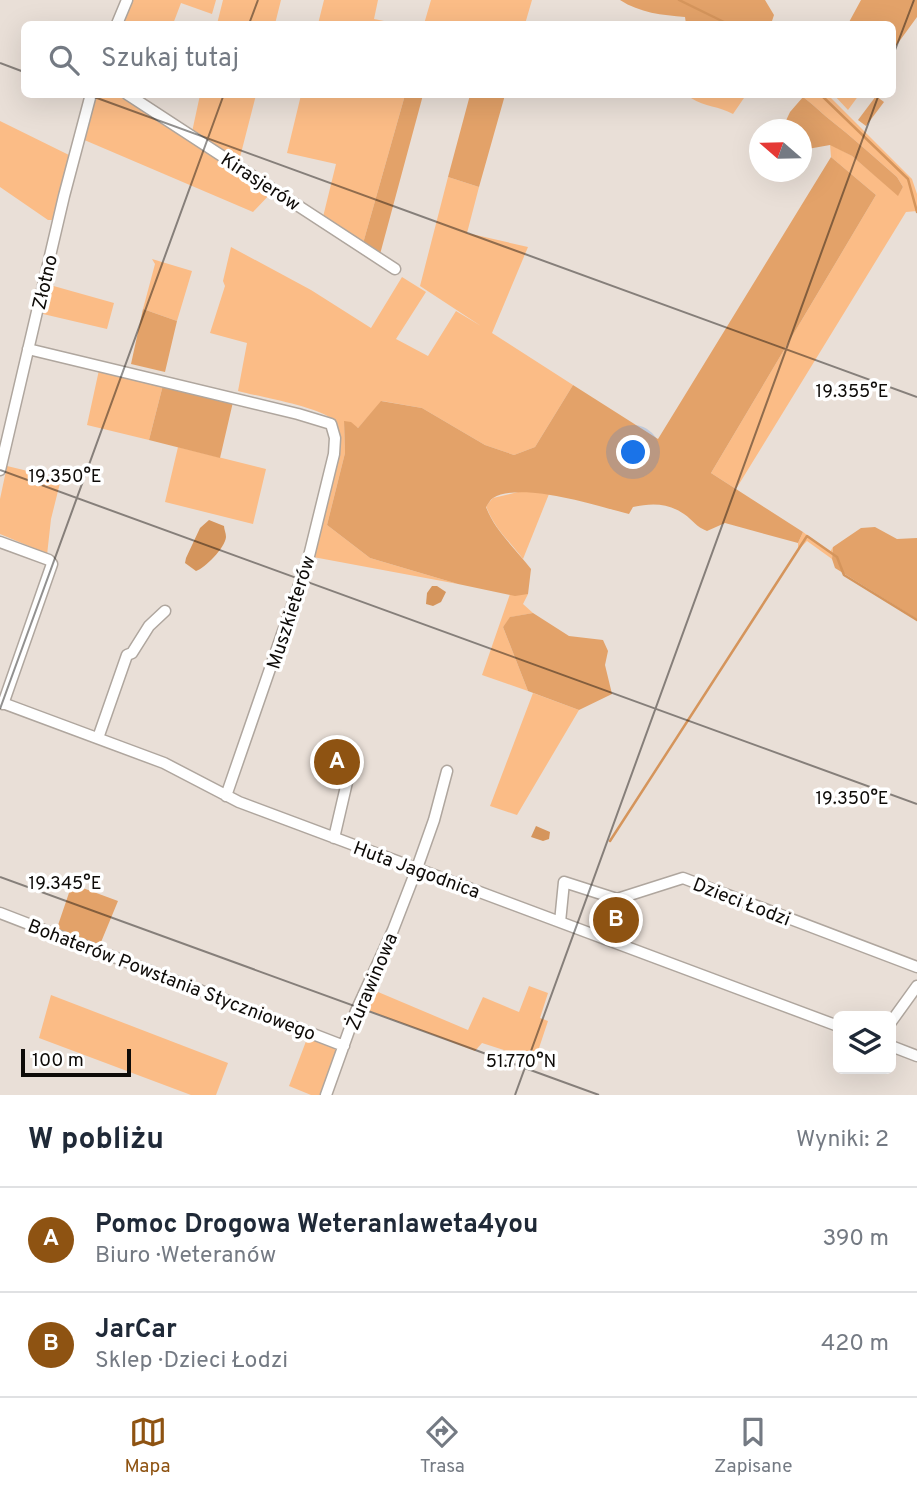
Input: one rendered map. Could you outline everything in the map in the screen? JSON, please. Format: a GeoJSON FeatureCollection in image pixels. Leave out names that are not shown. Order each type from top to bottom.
{"type":"FeatureCollection","features":[{"type":"Feature","properties":{"kind":"street"},"geometry":{"type":"LineString","coordinates":[[118,21],[127,0]]}},
{"type":"Feature","properties":{"kind":"street","name":"Złotno"},"geometry":{"type":"LineString","coordinates":[[0,470],[90,98]]}},
{"type":"Feature","properties":{"kind":"street","name":"Kirasjerów"},"geometry":{"type":"LineString","coordinates":[[133,98],[395,269]]}},
{"type":"Feature","properties":{"kind":"street","name":"Muszkieterów"},"geometry":{"type":"LineString","coordinates":[[28,349],[331,424],[335,438],[334,454],[309,556],[226,796]]}},
{"type":"Feature","properties":{"kind":"street"},"geometry":{"type":"LineString","coordinates":[[0,542],[49,560],[52,564],[2,703]]}},
{"type":"Feature","properties":{"kind":"street"},"geometry":{"type":"LineString","coordinates":[[98,738],[127,655],[132,653],[149,626],[165,611]]}},
{"type":"Feature","properties":{"kind":"street","name":"Huta Jagodnica"},"geometry":{"type":"LineString","coordinates":[[2,703],[173,767],[226,796],[334,838],[833,1024]]}},
{"type":"Feature","properties":{"kind":"street"},"geometry":{"type":"LineString","coordinates":[[334,838],[354,752]]}},
{"type":"Feature","properties":{"kind":"street","name":"Żurawinowa"},"geometry":{"type":"LineString","coordinates":[[326,1095],[356,1010],[393,930],[417,868],[447,771]]}},
{"type":"Feature","properties":{"kind":"street","name":"Dzieci Łodzi"},"geometry":{"type":"LineString","coordinates":[[560,922],[565,882],[617,900],[683,878],[917,967]]}},
{"type":"Feature","properties":{"kind":"street","name":"Bohaterów Powstania Styczniowego"},"geometry":{"type":"LineString","coordinates":[[0,913],[344,1046]]}},
{"type":"Feature","properties":{"kind":"street"},"geometry":{"type":"LineString","coordinates":[[896,1015],[917,986]]}},
{"type":"Feature","properties":{"kind":"street"},"geometry":{"type":"LineString","coordinates":[[896,1048],[917,1056]]}},
{"type":"Feature","properties":{"kind":"shaded area"},"geometry":{"type":"Polygon","coordinates":[[[131,0],[216,0],[212,14],[181,3],[174,21],[122,21],[131,0]]]}},
{"type":"Feature","properties":{"kind":"shaded area"},"geometry":{"type":"Polygon","coordinates":[[[223,0],[281,0],[276,21],[218,21],[223,0]]]}},
{"type":"Feature","properties":{"kind":"shaded area"},"geometry":{"type":"Polygon","coordinates":[[[324,0],[378,0],[374,19],[384,21],[319,21],[324,0]]]}},
{"type":"Feature","properties":{"kind":"shaded area"},"geometry":{"type":"Polygon","coordinates":[[[431,0],[532,0],[526,21],[425,21],[431,0]]]}},
{"type":"Feature","properties":{"kind":"shaded area"},"geometry":{"type":"Polygon","coordinates":[[[620,0],[765,0],[774,15],[772,21],[686,21],[685,17],[643,11],[620,0]]]}},
{"type":"Feature","properties":{"kind":"shaded area"},"geometry":{"type":"Polygon","coordinates":[[[861,0],[917,0],[917,17],[896,46],[896,21],[850,21],[861,0]]]}},
{"type":"Feature","properties":{"kind":"shaded area"},"geometry":{"type":"Polygon","coordinates":[[[94,98],[122,98],[272,192],[253,212],[82,139],[94,98]]]}},
{"type":"Feature","properties":{"kind":"shaded area"},"geometry":{"type":"Polygon","coordinates":[[[199,98],[255,98],[238,165],[192,132],[199,98]]]}},
{"type":"Feature","properties":{"kind":"shaded area"},"geometry":{"type":"Polygon","coordinates":[[[300,98],[404,98],[362,247],[322,221],[336,164],[287,153],[300,98]]]}},
{"type":"Feature","properties":{"kind":"shaded area"},"geometry":{"type":"Polygon","coordinates":[[[404,98],[422,98],[379,258],[362,247],[404,98]]]}},
{"type":"Feature","properties":{"kind":"shaded area"},"geometry":{"type":"Polygon","coordinates":[[[469,98],[504,98],[479,187],[448,177],[469,98]]]}},
{"type":"Feature","properties":{"kind":"shaded area"},"geometry":{"type":"Polygon","coordinates":[[[691,98],[744,98],[733,114],[691,98]]]}},
{"type":"Feature","properties":{"kind":"shaded area"},"geometry":{"type":"Polygon","coordinates":[[[804,98],[831,98],[912,179],[917,194],[917,211],[906,212],[736,489],[711,473],[876,195],[831,157],[830,144],[852,156],[898,195],[903,187],[897,177],[804,98]]]}},
{"type":"Feature","properties":{"kind":"shaded area"},"geometry":{"type":"Polygon","coordinates":[[[804,98],[897,177],[903,187],[898,196],[852,156],[830,145],[812,148],[812,119],[787,119],[804,98]]]}},
{"type":"Feature","properties":{"kind":"shaded area"},"geometry":{"type":"Polygon","coordinates":[[[837,98],[857,98],[848,110],[837,98]]]}},
{"type":"Feature","properties":{"kind":"shaded area"},"geometry":{"type":"Polygon","coordinates":[[[874,98],[884,102],[866,126],[858,120],[874,98]]]}},
{"type":"Feature","properties":{"kind":"shaded area"},"geometry":{"type":"Polygon","coordinates":[[[0,121],[71,156],[55,220],[48,220],[0,187],[0,121]]]}},
{"type":"Feature","properties":{"kind":"shaded area"},"geometry":{"type":"Polygon","coordinates":[[[831,157],[876,195],[711,473],[803,532],[798,543],[725,523],[707,531],[678,510],[666,506],[633,507],[629,514],[540,493],[506,493],[493,498],[486,507],[500,532],[531,569],[528,594],[515,596],[458,584],[370,558],[327,525],[345,453],[344,421],[351,422],[358,428],[381,401],[422,408],[485,445],[514,455],[535,447],[573,385],[658,439],[831,157]]]}},
{"type":"Feature","properties":{"kind":"shaded area"},"geometry":{"type":"Polygon","coordinates":[[[448,177],[479,187],[467,233],[528,247],[492,333],[573,385],[535,447],[514,455],[485,445],[422,408],[382,401],[358,428],[344,422],[345,453],[327,525],[370,558],[458,584],[313,557],[334,463],[336,428],[332,419],[301,406],[238,391],[247,343],[210,333],[225,286],[223,281],[231,247],[311,290],[371,328],[402,277],[426,292],[396,339],[428,356],[456,311],[481,326],[420,286],[448,177]]]}},
{"type":"Feature","properties":{"kind":"shaded area"},"geometry":{"type":"Polygon","coordinates":[[[152,259],[192,271],[177,321],[143,309],[155,264],[152,259]]]}},
{"type":"Feature","properties":{"kind":"shaded area"},"geometry":{"type":"Polygon","coordinates":[[[50,285],[114,303],[107,329],[43,314],[50,285]]]}},
{"type":"Feature","properties":{"kind":"shaded area"},"geometry":{"type":"Polygon","coordinates":[[[143,309],[177,321],[165,372],[131,364],[143,309]]]}},
{"type":"Feature","properties":{"kind":"shaded area"},"geometry":{"type":"Polygon","coordinates":[[[99,370],[163,385],[149,440],[87,425],[99,370]]]}},
{"type":"Feature","properties":{"kind":"shaded area"},"geometry":{"type":"Polygon","coordinates":[[[163,385],[233,402],[220,458],[149,440],[163,385]]]}},
{"type":"Feature","properties":{"kind":"shaded area"},"geometry":{"type":"Polygon","coordinates":[[[178,447],[266,469],[253,524],[165,502],[178,447]]]}},
{"type":"Feature","properties":{"kind":"shaded area"},"geometry":{"type":"Polygon","coordinates":[[[7,466],[61,479],[51,519],[47,555],[30,550],[31,547],[0,534],[0,499],[7,466]]]}},
{"type":"Feature","properties":{"kind":"shaded area"},"geometry":{"type":"Polygon","coordinates":[[[522,491],[549,494],[523,559],[498,528],[486,506],[493,498],[522,491]]]}},
{"type":"Feature","properties":{"kind":"shaded area"},"geometry":{"type":"Polygon","coordinates":[[[209,520],[224,526],[225,541],[214,557],[196,571],[185,563],[186,558],[200,528],[209,520]]]}},
{"type":"Feature","properties":{"kind":"shaded area"},"geometry":{"type":"Polygon","coordinates":[[[875,527],[897,539],[917,538],[917,619],[835,568],[832,559],[833,547],[861,528],[875,527]]]}},
{"type":"Feature","properties":{"kind":"shaded area"},"geometry":{"type":"Polygon","coordinates":[[[803,532],[830,552],[833,547],[832,559],[807,541],[798,550],[803,532]]]}},
{"type":"Feature","properties":{"kind":"shaded area"},"geometry":{"type":"Polygon","coordinates":[[[432,586],[446,592],[441,602],[433,606],[426,604],[427,593],[432,586]]]}},
{"type":"Feature","properties":{"kind":"shaded area"},"geometry":{"type":"Polygon","coordinates":[[[510,594],[528,594],[523,604],[533,613],[511,617],[503,627],[528,691],[482,675],[510,594]]]}},
{"type":"Feature","properties":{"kind":"shaded area"},"geometry":{"type":"Polygon","coordinates":[[[533,613],[569,636],[603,640],[608,651],[605,665],[612,694],[579,710],[528,691],[503,627],[510,617],[533,613]]]}},
{"type":"Feature","properties":{"kind":"shaded area"},"geometry":{"type":"Polygon","coordinates":[[[533,693],[579,710],[517,815],[490,806],[533,693]]]}},
{"type":"Feature","properties":{"kind":"shaded area"},"geometry":{"type":"Polygon","coordinates":[[[536,826],[550,832],[549,839],[543,841],[531,837],[536,826]]]}},
{"type":"Feature","properties":{"kind":"shaded area"},"geometry":{"type":"Polygon","coordinates":[[[72,884],[118,901],[99,947],[56,931],[72,884]]]}},
{"type":"Feature","properties":{"kind":"shaded area"},"geometry":{"type":"Polygon","coordinates":[[[529,986],[548,993],[540,1018],[548,1021],[535,1060],[482,1043],[475,1051],[363,1008],[371,989],[468,1030],[483,997],[519,1012],[529,986]]]}},
{"type":"Feature","properties":{"kind":"shaded area"},"geometry":{"type":"Polygon","coordinates":[[[51,995],[228,1063],[216,1095],[191,1095],[39,1038],[51,995]]]}},
{"type":"Feature","properties":{"kind":"shaded area"},"geometry":{"type":"Polygon","coordinates":[[[308,1036],[333,1045],[338,1054],[323,1095],[311,1095],[289,1086],[308,1036]]]}},
{"type":"Feature","properties":{"kind":"waterway"},"geometry":{"type":"LineString","coordinates":[[679,0],[722,21]]}},
{"type":"Feature","properties":{"kind":"waterway"},"geometry":{"type":"LineString","coordinates":[[824,98],[908,179],[917,212]]}},
{"type":"Feature","properties":{"kind":"waterway"},"geometry":{"type":"LineString","coordinates":[[610,841],[807,536],[837,557],[844,575],[917,620]]}},
{"type":"Feature","properties":{"kind":"place","name":"Pomoc Drogowa Weteranlaweta4you"},"geometry":{"type":"Point","coordinates":[337,762]}},
{"type":"Feature","properties":{"kind":"place","name":"JarCar"},"geometry":{"type":"Point","coordinates":[616,920]}}]}
